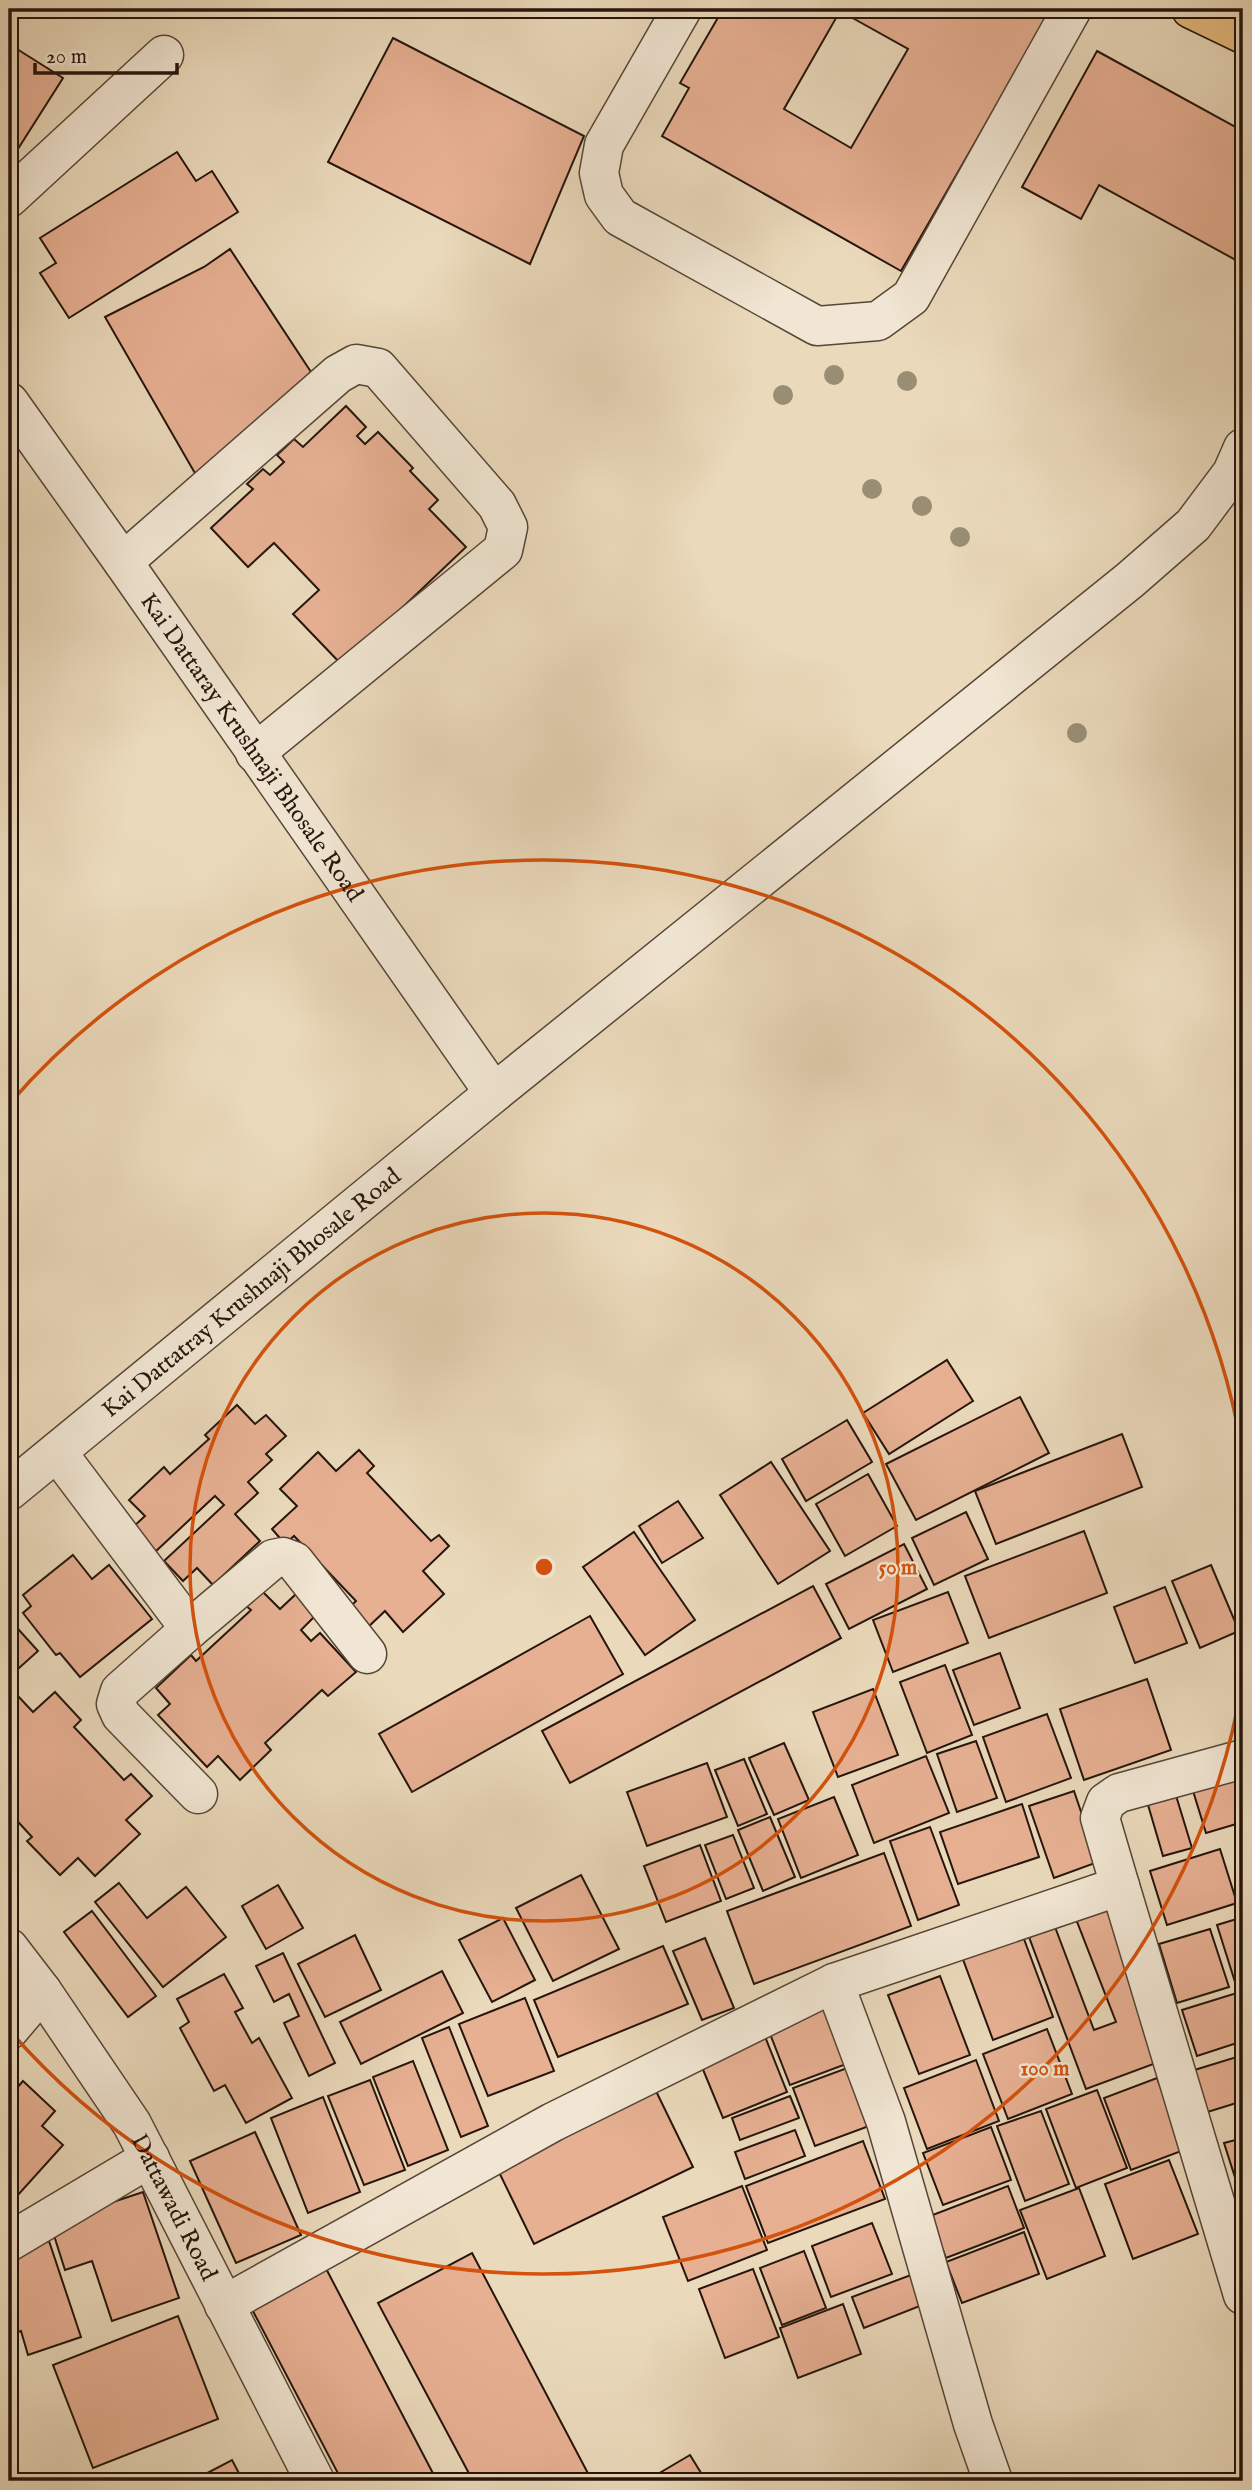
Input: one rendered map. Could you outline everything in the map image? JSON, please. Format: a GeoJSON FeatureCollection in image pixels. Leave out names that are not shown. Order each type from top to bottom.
{"type":"FeatureCollection","features":[{"type":"Feature","properties":{"kind":"main road"},"geometry":{"type":"LineString","coordinates":[[1191,9],[1243,34]]}},
{"type":"Feature","properties":{"kind":"street"},"geometry":{"type":"LineString","coordinates":[[682,9],[604,145],[599,173],[604,195],[620,217],[817,326],[878,321],[911,298],[1072,9]]}},
{"type":"Feature","properties":{"kind":"street"},"geometry":{"type":"LineString","coordinates":[[9,198],[164,55]]}},
{"type":"Feature","properties":{"kind":"street"},"geometry":{"type":"LineString","coordinates":[[123,562],[338,374],[356,364],[378,368],[497,505],[508,527],[503,550],[255,753]]}},
{"type":"Feature","properties":{"kind":"street","name":"Kai Dattaray Krushnaji Bhosale Road"},"geometry":{"type":"LineString","coordinates":[[9,402],[494,1094]]}},
{"type":"Feature","properties":{"kind":"street","name":"Kai Dattatray Krushnaji Bhosale Road"},"geometry":{"type":"LineString","coordinates":[[9,1491],[494,1094],[1130,580],[1193,525],[1232,473],[1243,448]]}},
{"type":"Feature","properties":{"kind":"street"},"geometry":{"type":"LineString","coordinates":[[57,1451],[190,1629]]}},
{"type":"Feature","properties":{"kind":"street"},"geometry":{"type":"LineString","coordinates":[[198,1794],[121,1715],[116,1704],[120,1691],[273,1559],[283,1557],[294,1561],[367,1654]]}},
{"type":"Feature","properties":{"kind":"street"},"geometry":{"type":"LineString","coordinates":[[1243,1759],[1119,1793],[1106,1802],[1100,1818],[1243,2295]]}},
{"type":"Feature","properties":{"kind":"street"},"geometry":{"type":"LineString","coordinates":[[224,2305],[553,2122],[834,1983],[1119,1886]]}},
{"type":"Feature","properties":{"kind":"street","name":"Dattawadi Road"},"geometry":{"type":"LineString","coordinates":[[9,1948],[42,1991],[132,2124],[315,2481]]}},
{"type":"Feature","properties":{"kind":"street"},"geometry":{"type":"LineString","coordinates":[[834,1983],[886,2122],[993,2481]]}},
{"type":"Feature","properties":{"kind":"street"},"geometry":{"type":"LineString","coordinates":[[9,2030],[42,1991]]}},
{"type":"Feature","properties":{"kind":"street"},"geometry":{"type":"LineString","coordinates":[[9,2242],[150,2158]]}},
{"type":"Feature","properties":{"kind":"building"},"geometry":{"type":"Polygon","coordinates":[[[723,9],[1028,9],[1046,19],[901,271],[662,136],[689,88],[680,83],[723,9]],[[840,11],[784,109],[851,148],[908,49],[840,11]]]}},
{"type":"Feature","properties":{"kind":"building"},"geometry":{"type":"Polygon","coordinates":[[[393,38],[584,136],[530,264],[328,162],[393,38]]]}},
{"type":"Feature","properties":{"kind":"building"},"geometry":{"type":"Polygon","coordinates":[[[9,44],[63,78],[9,163],[9,44]]]}},
{"type":"Feature","properties":{"kind":"building"},"geometry":{"type":"Polygon","coordinates":[[[1097,51],[1243,131],[1243,264],[1099,185],[1081,219],[1022,187],[1097,51]]]}},
{"type":"Feature","properties":{"kind":"building"},"geometry":{"type":"Polygon","coordinates":[[[177,152],[196,181],[212,171],[238,212],[69,318],[40,273],[56,263],[40,238],[177,152]]]}},
{"type":"Feature","properties":{"kind":"building"},"geometry":{"type":"Polygon","coordinates":[[[230,249],[313,375],[196,475],[105,317],[204,267],[230,249]]]}},
{"type":"Feature","properties":{"kind":"building"},"geometry":{"type":"Polygon","coordinates":[[[346,406],[366,427],[357,436],[365,444],[378,432],[413,468],[410,471],[438,500],[429,509],[466,547],[342,665],[293,614],[319,590],[274,543],[248,567],[211,528],[253,489],[247,484],[263,469],[270,475],[284,462],[277,455],[294,439],[303,447],[346,406]]]}},
{"type":"Feature","properties":{"kind":"building"},"geometry":{"type":"Polygon","coordinates":[[[947,1360],[973,1401],[889,1454],[863,1413],[947,1360]]]}},
{"type":"Feature","properties":{"kind":"building"},"geometry":{"type":"Polygon","coordinates":[[[1020,1397],[1049,1453],[916,1520],[886,1464],[1020,1397]]]}},
{"type":"Feature","properties":{"kind":"building"},"geometry":{"type":"Polygon","coordinates":[[[237,1405],[255,1424],[266,1415],[286,1436],[266,1454],[272,1460],[248,1482],[258,1493],[235,1514],[260,1541],[213,1585],[197,1568],[183,1581],[164,1561],[224,1505],[215,1496],[155,1552],[132,1528],[145,1516],[129,1500],[164,1467],[170,1474],[209,1439],[205,1435],[237,1405]]]}},
{"type":"Feature","properties":{"kind":"building"},"geometry":{"type":"Polygon","coordinates":[[[847,1420],[872,1462],[806,1501],[782,1459],[847,1420]]]}},
{"type":"Feature","properties":{"kind":"building"},"geometry":{"type":"Polygon","coordinates":[[[1122,1434],[1142,1487],[996,1544],[975,1491],[1122,1434]]]}},
{"type":"Feature","properties":{"kind":"building"},"geometry":{"type":"Polygon","coordinates":[[[359,1450],[374,1466],[367,1473],[431,1541],[439,1535],[449,1546],[423,1571],[444,1594],[403,1632],[385,1611],[366,1629],[347,1610],[356,1601],[294,1536],[285,1544],[272,1529],[297,1506],[280,1489],[318,1452],[336,1471],[359,1450]]]}},
{"type":"Feature","properties":{"kind":"building"},"geometry":{"type":"Polygon","coordinates":[[[771,1462],[830,1551],[778,1584],[720,1495],[771,1462]]]}},
{"type":"Feature","properties":{"kind":"building"},"geometry":{"type":"Polygon","coordinates":[[[868,1474],[897,1526],[845,1556],[816,1504],[868,1474]]]}},
{"type":"Feature","properties":{"kind":"building"},"geometry":{"type":"Polygon","coordinates":[[[678,1501],[703,1538],[662,1563],[639,1526],[678,1501]]]}},
{"type":"Feature","properties":{"kind":"building"},"geometry":{"type":"Polygon","coordinates":[[[966,1512],[988,1559],[934,1585],[912,1538],[966,1512]]]}},
{"type":"Feature","properties":{"kind":"building"},"geometry":{"type":"Polygon","coordinates":[[[1084,1531],[1107,1593],[989,1638],[965,1576],[1084,1531]]]}},
{"type":"Feature","properties":{"kind":"building"},"geometry":{"type":"Polygon","coordinates":[[[634,1532],[695,1620],[645,1655],[583,1567],[634,1532]]]}},
{"type":"Feature","properties":{"kind":"building"},"geometry":{"type":"Polygon","coordinates":[[[904,1544],[927,1589],[849,1629],[826,1584],[904,1544]]]}},
{"type":"Feature","properties":{"kind":"building"},"geometry":{"type":"Polygon","coordinates":[[[73,1555],[92,1579],[109,1565],[152,1619],[80,1677],[60,1653],[56,1655],[23,1613],[31,1606],[23,1595],[73,1555]]]}},
{"type":"Feature","properties":{"kind":"building"},"geometry":{"type":"Polygon","coordinates":[[[1211,1565],[1239,1631],[1200,1648],[1172,1581],[1211,1565]]]}},
{"type":"Feature","properties":{"kind":"building"},"geometry":{"type":"Polygon","coordinates":[[[813,1586],[841,1638],[570,1783],[542,1731],[813,1586]]]}},
{"type":"Feature","properties":{"kind":"building"},"geometry":{"type":"Polygon","coordinates":[[[1165,1587],[1187,1643],[1135,1663],[1114,1607],[1165,1587]]]}},
{"type":"Feature","properties":{"kind":"building"},"geometry":{"type":"Polygon","coordinates":[[[261,1590],[280,1609],[296,1594],[316,1615],[301,1630],[311,1641],[320,1633],[356,1672],[328,1696],[322,1690],[265,1743],[271,1750],[240,1780],[218,1756],[207,1767],[158,1715],[170,1704],[156,1688],[191,1655],[196,1661],[251,1610],[245,1605],[261,1590]]]}},
{"type":"Feature","properties":{"kind":"building"},"geometry":{"type":"Polygon","coordinates":[[[948,1592],[968,1643],[893,1672],[873,1620],[948,1592]]]}},
{"type":"Feature","properties":{"kind":"building"},"geometry":{"type":"Polygon","coordinates":[[[590,1616],[623,1674],[412,1792],[379,1734],[590,1616]]]}},
{"type":"Feature","properties":{"kind":"building"},"geometry":{"type":"Polygon","coordinates":[[[9,1619],[38,1651],[9,1677],[9,1619]]]}},
{"type":"Feature","properties":{"kind":"building"},"geometry":{"type":"Polygon","coordinates":[[[1000,1653],[1020,1708],[974,1725],[953,1670],[1000,1653]]]}},
{"type":"Feature","properties":{"kind":"building"},"geometry":{"type":"Polygon","coordinates":[[[945,1665],[972,1735],[927,1753],[900,1682],[945,1665]]]}},
{"type":"Feature","properties":{"kind":"building"},"geometry":{"type":"Polygon","coordinates":[[[1147,1679],[1171,1750],[1084,1780],[1060,1709],[1147,1679]]]}},
{"type":"Feature","properties":{"kind":"building"},"geometry":{"type":"Polygon","coordinates":[[[873,1689],[898,1755],[838,1777],[813,1712],[873,1689]]]}},
{"type":"Feature","properties":{"kind":"building"},"geometry":{"type":"Polygon","coordinates":[[[55,1692],[81,1720],[74,1727],[124,1780],[131,1774],[152,1796],[126,1820],[140,1834],[95,1876],[78,1858],[60,1875],[27,1841],[32,1837],[9,1812],[9,1703],[17,1695],[33,1712],[55,1692]]]}},
{"type":"Feature","properties":{"kind":"building"},"geometry":{"type":"Polygon","coordinates":[[[1047,1714],[1071,1778],[1006,1802],[983,1737],[1047,1714]]]}},
{"type":"Feature","properties":{"kind":"building"},"geometry":{"type":"Polygon","coordinates":[[[976,1741],[997,1798],[957,1812],[937,1754],[976,1741]]]}},
{"type":"Feature","properties":{"kind":"building"},"geometry":{"type":"Polygon","coordinates":[[[784,1743],[809,1800],[774,1815],[749,1758],[784,1743]]]}},
{"type":"Feature","properties":{"kind":"building"},"geometry":{"type":"Polygon","coordinates":[[[926,1756],[949,1813],[874,1843],[852,1785],[926,1756]]]}},
{"type":"Feature","properties":{"kind":"building"},"geometry":{"type":"Polygon","coordinates":[[[744,1759],[767,1814],[738,1826],[715,1770],[744,1759]]]}},
{"type":"Feature","properties":{"kind":"building"},"geometry":{"type":"Polygon","coordinates":[[[707,1763],[727,1817],[647,1846],[627,1792],[707,1763]]]}},
{"type":"Feature","properties":{"kind":"building"},"geometry":{"type":"Polygon","coordinates":[[[1234,1764],[1243,1796],[1243,1822],[1206,1833],[1189,1778],[1234,1764]]]}},
{"type":"Feature","properties":{"kind":"building"},"geometry":{"type":"Polygon","coordinates":[[[1174,1789],[1192,1848],[1163,1856],[1146,1798],[1174,1789]]]}},
{"type":"Feature","properties":{"kind":"building"},"geometry":{"type":"Polygon","coordinates":[[[1074,1791],[1098,1862],[1054,1878],[1029,1806],[1074,1791]]]}},
{"type":"Feature","properties":{"kind":"building"},"geometry":{"type":"Polygon","coordinates":[[[834,1797],[858,1855],[801,1878],[778,1819],[834,1797]]]}},
{"type":"Feature","properties":{"kind":"building"},"geometry":{"type":"Polygon","coordinates":[[[1022,1804],[1039,1857],[958,1884],[940,1832],[1022,1804]]]}},
{"type":"Feature","properties":{"kind":"building"},"geometry":{"type":"Polygon","coordinates":[[[770,1817],[795,1877],[763,1891],[738,1830],[770,1817]]]}},
{"type":"Feature","properties":{"kind":"building"},"geometry":{"type":"Polygon","coordinates":[[[930,1827],[959,1905],[918,1920],[890,1841],[930,1827]]]}},
{"type":"Feature","properties":{"kind":"building"},"geometry":{"type":"Polygon","coordinates":[[[733,1835],[754,1888],[726,1899],[705,1845],[733,1835]]]}},
{"type":"Feature","properties":{"kind":"building"},"geometry":{"type":"Polygon","coordinates":[[[700,1845],[721,1901],[666,1922],[644,1866],[700,1845]]]}},
{"type":"Feature","properties":{"kind":"building"},"geometry":{"type":"Polygon","coordinates":[[[1220,1849],[1237,1903],[1167,1925],[1150,1871],[1220,1849]]]}},
{"type":"Feature","properties":{"kind":"building"},"geometry":{"type":"Polygon","coordinates":[[[884,1853],[911,1926],[754,1984],[727,1911],[884,1853]]]}},
{"type":"Feature","properties":{"kind":"building"},"geometry":{"type":"Polygon","coordinates":[[[581,1875],[619,1949],[553,1981],[516,1908],[581,1875]]]}},
{"type":"Feature","properties":{"kind":"building"},"geometry":{"type":"Polygon","coordinates":[[[119,1883],[147,1918],[186,1887],[226,1937],[163,1987],[95,1902],[119,1883]]]}},
{"type":"Feature","properties":{"kind":"building"},"geometry":{"type":"Polygon","coordinates":[[[278,1885],[303,1928],[266,1949],[242,1906],[278,1885]]]}},
{"type":"Feature","properties":{"kind":"building"},"geometry":{"type":"Polygon","coordinates":[[[1109,1907],[1167,2059],[1086,2089],[1029,1937],[1055,1927],[1094,2030],[1116,2022],[1076,1919],[1109,1907]]]}},
{"type":"Feature","properties":{"kind":"building"},"geometry":{"type":"Polygon","coordinates":[[[92,1911],[156,1996],[128,2017],[64,1932],[92,1911]]]}},
{"type":"Feature","properties":{"kind":"building"},"geometry":{"type":"Polygon","coordinates":[[[1243,1917],[1243,1979],[1235,1982],[1217,1925],[1243,1917]]]}},
{"type":"Feature","properties":{"kind":"building"},"geometry":{"type":"Polygon","coordinates":[[[503,1918],[535,1980],[492,2002],[459,1940],[503,1918]]]}},
{"type":"Feature","properties":{"kind":"building"},"geometry":{"type":"Polygon","coordinates":[[[1210,1929],[1229,1987],[1177,2003],[1159,1944],[1210,1929]]]}},
{"type":"Feature","properties":{"kind":"building"},"geometry":{"type":"Polygon","coordinates":[[[1021,1931],[1053,2017],[993,2040],[961,1954],[1021,1931]]]}},
{"type":"Feature","properties":{"kind":"building"},"geometry":{"type":"Polygon","coordinates":[[[355,1935],[381,1990],[325,2017],[298,1964],[355,1935]]]}},
{"type":"Feature","properties":{"kind":"building"},"geometry":{"type":"Polygon","coordinates":[[[705,1938],[734,2008],[702,2020],[673,1951],[705,1938]]]}},
{"type":"Feature","properties":{"kind":"building"},"geometry":{"type":"Polygon","coordinates":[[[663,1946],[688,2004],[558,2057],[534,2000],[663,1946]]]}},
{"type":"Feature","properties":{"kind":"building"},"geometry":{"type":"Polygon","coordinates":[[[283,1953],[335,2063],[309,2076],[284,2023],[299,2016],[289,1994],[274,2002],[256,1966],[283,1953]]]}},
{"type":"Feature","properties":{"kind":"building"},"geometry":{"type":"Polygon","coordinates":[[[442,1971],[463,2013],[361,2064],[340,2022],[442,1971]]]}},
{"type":"Feature","properties":{"kind":"building"},"geometry":{"type":"Polygon","coordinates":[[[224,1974],[243,2008],[235,2012],[252,2043],[259,2038],[292,2098],[246,2123],[225,2085],[214,2091],[180,2028],[189,2022],[177,1999],[224,1974]]]}},
{"type":"Feature","properties":{"kind":"building"},"geometry":{"type":"Polygon","coordinates":[[[940,1976],[970,2055],[919,2074],[888,1995],[940,1976]]]}},
{"type":"Feature","properties":{"kind":"building"},"geometry":{"type":"Polygon","coordinates":[[[1243,1991],[1243,2041],[1197,2056],[1182,2010],[1243,1991]]]}},
{"type":"Feature","properties":{"kind":"building"},"geometry":{"type":"Polygon","coordinates":[[[833,1996],[857,2060],[790,2085],[765,2021],[833,1996]]]}},
{"type":"Feature","properties":{"kind":"building"},"geometry":{"type":"Polygon","coordinates":[[[525,1998],[554,2071],[488,2096],[459,2024],[525,1998]]]}},
{"type":"Feature","properties":{"kind":"building"},"geometry":{"type":"Polygon","coordinates":[[[449,2027],[488,2126],[461,2137],[422,2038],[449,2027]]]}},
{"type":"Feature","properties":{"kind":"building"},"geometry":{"type":"Polygon","coordinates":[[[762,2029],[787,2092],[723,2118],[697,2055],[762,2029]]]}},
{"type":"Feature","properties":{"kind":"building"},"geometry":{"type":"Polygon","coordinates":[[[1047,2029],[1072,2094],[1008,2119],[983,2054],[1047,2029]]]}},
{"type":"Feature","properties":{"kind":"building"},"geometry":{"type":"Polygon","coordinates":[[[1243,2055],[1243,2101],[1201,2114],[1188,2072],[1243,2055]]]}},
{"type":"Feature","properties":{"kind":"building"},"geometry":{"type":"Polygon","coordinates":[[[976,2060],[999,2121],[927,2149],[904,2088],[976,2060]]]}},
{"type":"Feature","properties":{"kind":"building"},"geometry":{"type":"Polygon","coordinates":[[[413,2061],[448,2150],[408,2166],[373,2077],[413,2061]]]}},
{"type":"Feature","properties":{"kind":"building"},"geometry":{"type":"Polygon","coordinates":[[[858,2064],[880,2122],[815,2146],[793,2088],[858,2064]]]}},
{"type":"Feature","properties":{"kind":"building"},"geometry":{"type":"Polygon","coordinates":[[[1157,2078],[1184,2150],[1131,2170],[1104,2098],[1157,2078]]]}},
{"type":"Feature","properties":{"kind":"building"},"geometry":{"type":"Polygon","coordinates":[[[370,2080],[405,2170],[364,2185],[328,2096],[370,2080]]]}},
{"type":"Feature","properties":{"kind":"building"},"geometry":{"type":"Polygon","coordinates":[[[23,2081],[55,2111],[42,2126],[63,2145],[9,2205],[9,2082],[16,2089],[23,2081]]]}},
{"type":"Feature","properties":{"kind":"building"},"geometry":{"type":"Polygon","coordinates":[[[655,2089],[693,2167],[534,2244],[496,2166],[655,2089]]]}},
{"type":"Feature","properties":{"kind":"building"},"geometry":{"type":"Polygon","coordinates":[[[1097,2090],[1127,2168],[1076,2188],[1046,2109],[1097,2090]]]}},
{"type":"Feature","properties":{"kind":"building"},"geometry":{"type":"Polygon","coordinates":[[[790,2096],[799,2118],[740,2140],[732,2118],[790,2096]]]}},
{"type":"Feature","properties":{"kind":"building"},"geometry":{"type":"Polygon","coordinates":[[[323,2097],[360,2192],[308,2213],[271,2118],[323,2097]]]}},
{"type":"Feature","properties":{"kind":"building"},"geometry":{"type":"Polygon","coordinates":[[[1041,2111],[1069,2184],[1025,2201],[997,2126],[1041,2111]]]}},
{"type":"Feature","properties":{"kind":"building"},"geometry":{"type":"Polygon","coordinates":[[[991,2127],[1011,2180],[943,2205],[923,2153],[991,2127]]]}},
{"type":"Feature","properties":{"kind":"building"},"geometry":{"type":"Polygon","coordinates":[[[795,2130],[805,2156],[745,2179],[735,2152],[795,2130]]]}},
{"type":"Feature","properties":{"kind":"building"},"geometry":{"type":"Polygon","coordinates":[[[255,2132],[301,2235],[236,2263],[190,2161],[255,2132]]]}},
{"type":"Feature","properties":{"kind":"building"},"geometry":{"type":"Polygon","coordinates":[[[1243,2138],[1243,2195],[1241,2196],[1224,2143],[1243,2138]]]}},
{"type":"Feature","properties":{"kind":"building"},"geometry":{"type":"Polygon","coordinates":[[[863,2141],[885,2199],[768,2243],[746,2186],[863,2141]]]}},
{"type":"Feature","properties":{"kind":"building"},"geometry":{"type":"Polygon","coordinates":[[[1169,2160],[1198,2234],[1133,2259],[1105,2184],[1169,2160]]]}},
{"type":"Feature","properties":{"kind":"building"},"geometry":{"type":"Polygon","coordinates":[[[742,2186],[767,2250],[688,2281],[663,2217],[742,2186]]]}},
{"type":"Feature","properties":{"kind":"building"},"geometry":{"type":"Polygon","coordinates":[[[1008,2186],[1024,2228],[946,2258],[930,2216],[1008,2186]]]}},
{"type":"Feature","properties":{"kind":"building"},"geometry":{"type":"Polygon","coordinates":[[[1079,2188],[1105,2256],[1047,2279],[1020,2210],[1079,2188]]]}},
{"type":"Feature","properties":{"kind":"building"},"geometry":{"type":"Polygon","coordinates":[[[143,2192],[179,2298],[112,2321],[92,2261],[65,2270],[50,2223],[143,2192]]]}},
{"type":"Feature","properties":{"kind":"building"},"geometry":{"type":"Polygon","coordinates":[[[872,2223],[892,2274],[831,2297],[812,2246],[872,2223]]]}},
{"type":"Feature","properties":{"kind":"building"},"geometry":{"type":"Polygon","coordinates":[[[1024,2232],[1039,2274],[962,2303],[946,2262],[1024,2232]]]}},
{"type":"Feature","properties":{"kind":"building"},"geometry":{"type":"Polygon","coordinates":[[[49,2241],[81,2337],[28,2355],[21,2331],[9,2335],[9,2254],[49,2241]]]}},
{"type":"Feature","properties":{"kind":"building"},"geometry":{"type":"Polygon","coordinates":[[[804,2251],[826,2308],[782,2325],[760,2268],[804,2251]]]}},
{"type":"Feature","properties":{"kind":"building"},"geometry":{"type":"Polygon","coordinates":[[[472,2253],[592,2481],[473,2481],[378,2303],[472,2253]]]}},
{"type":"Feature","properties":{"kind":"building"},"geometry":{"type":"Polygon","coordinates":[[[320,2257],[437,2481],[342,2481],[245,2296],[320,2257]]]}},
{"type":"Feature","properties":{"kind":"building"},"geometry":{"type":"Polygon","coordinates":[[[753,2269],[779,2337],[725,2358],[699,2289],[753,2269]]]}},
{"type":"Feature","properties":{"kind":"building"},"geometry":{"type":"Polygon","coordinates":[[[919,2272],[930,2302],[864,2328],[852,2297],[919,2272]]]}},
{"type":"Feature","properties":{"kind":"building"},"geometry":{"type":"Polygon","coordinates":[[[843,2304],[861,2354],[798,2378],[780,2328],[843,2304]]]}},
{"type":"Feature","properties":{"kind":"building"},"geometry":{"type":"Polygon","coordinates":[[[178,2316],[218,2419],[93,2468],[53,2365],[178,2316]]]}},
{"type":"Feature","properties":{"kind":"building"},"geometry":{"type":"Polygon","coordinates":[[[690,2455],[706,2481],[646,2481],[690,2455]]]}},
{"type":"Feature","properties":{"kind":"building"},"geometry":{"type":"Polygon","coordinates":[[[232,2460],[243,2481],[192,2481],[232,2460]]]}}]}
